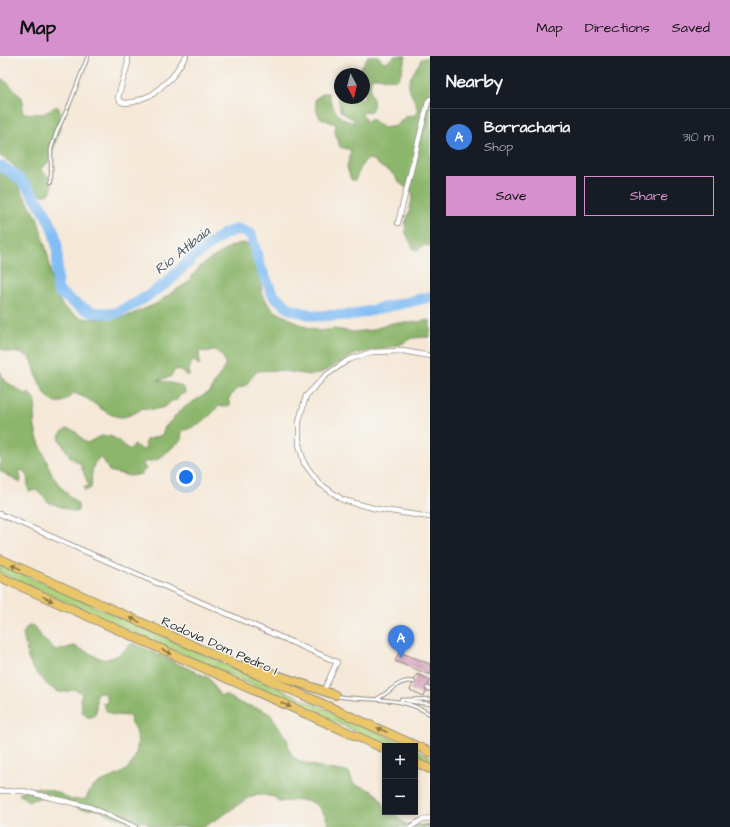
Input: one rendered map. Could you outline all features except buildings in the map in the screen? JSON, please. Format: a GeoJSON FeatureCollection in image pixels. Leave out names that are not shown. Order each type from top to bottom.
{"type":"FeatureCollection","features":[{"type":"Feature","properties":{"kind":"highway","name":"Rodovia Dom Pedro I"},"geometry":{"type":"LineString","coordinates":[[0,559],[430,752]]}},
{"type":"Feature","properties":{"kind":"highway"},"geometry":{"type":"LineString","coordinates":[[0,577],[382,748]]}},
{"type":"Feature","properties":{"kind":"highway"},"geometry":{"type":"LineString","coordinates":[[182,642],[335,695]]}},
{"type":"Feature","properties":{"kind":"highway"},"geometry":{"type":"LineString","coordinates":[[418,763],[430,769]]}},
{"type":"Feature","properties":{"kind":"street"},"geometry":{"type":"LineString","coordinates":[[127,56],[128,62],[118,97],[122,102],[126,103],[134,102],[153,94],[172,77],[186,56]]}},
{"type":"Feature","properties":{"kind":"street"},"geometry":{"type":"LineString","coordinates":[[398,224],[430,99]]}},
{"type":"Feature","properties":{"kind":"street"},"geometry":{"type":"LineString","coordinates":[[430,356],[403,351],[372,352],[348,360],[325,376],[306,396],[299,421],[299,444],[304,463],[318,483],[343,500],[377,509],[430,517]]}},
{"type":"Feature","properties":{"kind":"street"},"geometry":{"type":"LineString","coordinates":[[0,514],[337,662],[323,692]]}},
{"type":"Feature","properties":{"kind":"street"},"geometry":{"type":"LineString","coordinates":[[0,791],[23,791],[90,807],[135,827]]}},
{"type":"Feature","properties":{"kind":"street"},"geometry":{"type":"LineString","coordinates":[[411,827],[420,821],[430,818]]}},
{"type":"Feature","properties":{"kind":"lane"},"geometry":{"type":"LineString","coordinates":[[51,182],[52,148],[57,131],[70,103],[88,56]]}},
{"type":"Feature","properties":{"kind":"lane"},"geometry":{"type":"LineString","coordinates":[[374,699],[382,696],[400,683],[407,680],[414,682]]}},
{"type":"Feature","properties":{"kind":"lane"},"geometry":{"type":"LineString","coordinates":[[335,695],[430,704]]}},
{"type":"Feature","properties":{"kind":"lane"},"geometry":{"type":"LineString","coordinates":[[396,700],[430,699]]}},
{"type":"Feature","properties":{"kind":"lane"},"geometry":{"type":"LineString","coordinates":[[396,700],[416,706],[430,714]]}},
{"type":"Feature","properties":{"kind":"green space"},"geometry":{"type":"Polygon","coordinates":[[[368,56],[378,56],[382,61],[387,62],[394,56],[406,56],[399,78],[396,79],[372,77],[370,84],[370,68],[361,68],[368,56]]]}},
{"type":"Feature","properties":{"kind":"green space"},"geometry":{"type":"Polygon","coordinates":[[[430,57],[430,246],[425,245],[417,250],[413,248],[406,233],[405,224],[413,195],[410,190],[402,185],[390,171],[383,168],[373,160],[367,159],[363,163],[355,180],[351,180],[347,167],[351,150],[340,147],[335,132],[336,124],[320,118],[315,99],[324,93],[328,93],[336,112],[344,119],[354,122],[355,120],[340,110],[340,104],[370,104],[370,91],[373,108],[371,111],[362,113],[366,122],[371,119],[384,128],[396,126],[406,116],[417,114],[417,106],[410,90],[409,83],[421,59],[430,57]]]}},
{"type":"Feature","properties":{"kind":"green space"},"geometry":{"type":"Polygon","coordinates":[[[0,78],[3,79],[22,98],[23,113],[43,114],[55,107],[58,107],[60,111],[61,125],[49,162],[40,169],[52,182],[50,193],[46,195],[35,191],[15,167],[0,156],[0,78]]]}},
{"type":"Feature","properties":{"kind":"green space"},"geometry":{"type":"Polygon","coordinates":[[[0,170],[11,176],[15,181],[37,217],[48,256],[53,288],[63,307],[78,317],[89,319],[127,316],[156,304],[186,284],[206,262],[230,247],[244,243],[251,246],[255,251],[259,266],[262,293],[268,304],[275,311],[303,326],[319,331],[334,329],[353,332],[372,330],[392,323],[409,323],[430,320],[430,337],[413,338],[399,345],[356,354],[318,374],[310,375],[277,370],[258,371],[246,385],[235,390],[228,400],[230,405],[225,407],[218,406],[202,422],[182,431],[181,440],[159,459],[142,463],[146,469],[141,474],[130,476],[109,471],[103,459],[100,458],[97,460],[93,467],[91,488],[85,491],[84,487],[89,486],[80,463],[71,458],[60,440],[59,436],[63,431],[71,429],[87,443],[100,437],[109,436],[113,437],[128,449],[131,449],[134,445],[143,450],[146,448],[146,440],[162,435],[165,427],[183,408],[211,391],[213,385],[223,370],[225,360],[222,355],[215,350],[209,352],[200,351],[200,363],[199,365],[192,360],[189,376],[176,369],[170,377],[158,380],[179,385],[184,388],[185,393],[180,395],[177,400],[171,401],[162,408],[143,408],[133,414],[123,417],[113,415],[86,398],[74,393],[66,400],[61,402],[56,402],[48,397],[42,388],[31,359],[22,353],[7,352],[0,348],[0,170]]]}},
{"type":"Feature","properties":{"kind":"green space"},"geometry":{"type":"Polygon","coordinates":[[[0,371],[4,380],[24,394],[29,393],[36,402],[34,423],[37,437],[52,475],[60,486],[78,504],[78,511],[75,512],[48,502],[36,490],[29,492],[27,476],[21,470],[19,471],[21,480],[20,483],[0,471],[0,371]]]}},
{"type":"Feature","properties":{"kind":"green space"},"geometry":{"type":"Polygon","coordinates":[[[0,564],[401,743],[382,743],[0,573],[0,564]]]}},
{"type":"Feature","properties":{"kind":"green space"},"geometry":{"type":"Polygon","coordinates":[[[31,625],[35,627],[43,639],[57,651],[74,646],[104,660],[117,656],[133,643],[209,678],[220,696],[226,695],[240,703],[260,709],[270,714],[288,741],[288,747],[292,756],[298,761],[326,769],[349,772],[354,785],[370,790],[379,797],[382,801],[382,815],[394,815],[410,826],[430,824],[430,827],[330,827],[321,810],[317,805],[311,802],[298,800],[279,802],[275,797],[258,794],[249,797],[203,827],[150,827],[146,822],[140,821],[137,825],[97,809],[80,809],[48,797],[28,801],[19,794],[38,787],[59,793],[71,800],[86,799],[90,790],[96,784],[126,770],[132,763],[136,753],[138,741],[136,729],[130,723],[131,719],[129,716],[116,715],[106,711],[103,703],[108,703],[108,701],[104,693],[98,692],[96,695],[95,715],[92,717],[87,717],[82,712],[80,700],[82,694],[79,691],[74,690],[60,692],[51,687],[41,678],[33,668],[28,658],[23,634],[28,626],[31,625]]]}},
{"type":"Feature","properties":{"kind":"green space"},"geometry":{"type":"Polygon","coordinates":[[[418,750],[430,756],[430,764],[418,758],[418,750]]]}},
{"type":"Feature","properties":{"kind":"waterway","name":"Rio Atibaia"},"geometry":{"type":"LineString","coordinates":[[0,166],[10,171],[28,189],[37,200],[50,223],[57,246],[58,291],[77,305],[92,312],[114,314],[138,302],[168,282],[193,257],[224,234],[237,229],[251,234],[259,264],[273,295],[290,309],[315,316],[352,315],[430,297]]}},
{"type":"Feature","properties":{"kind":"place","name":"Borracharia"},"geometry":{"type":"Point","coordinates":[401,658]}}]}
